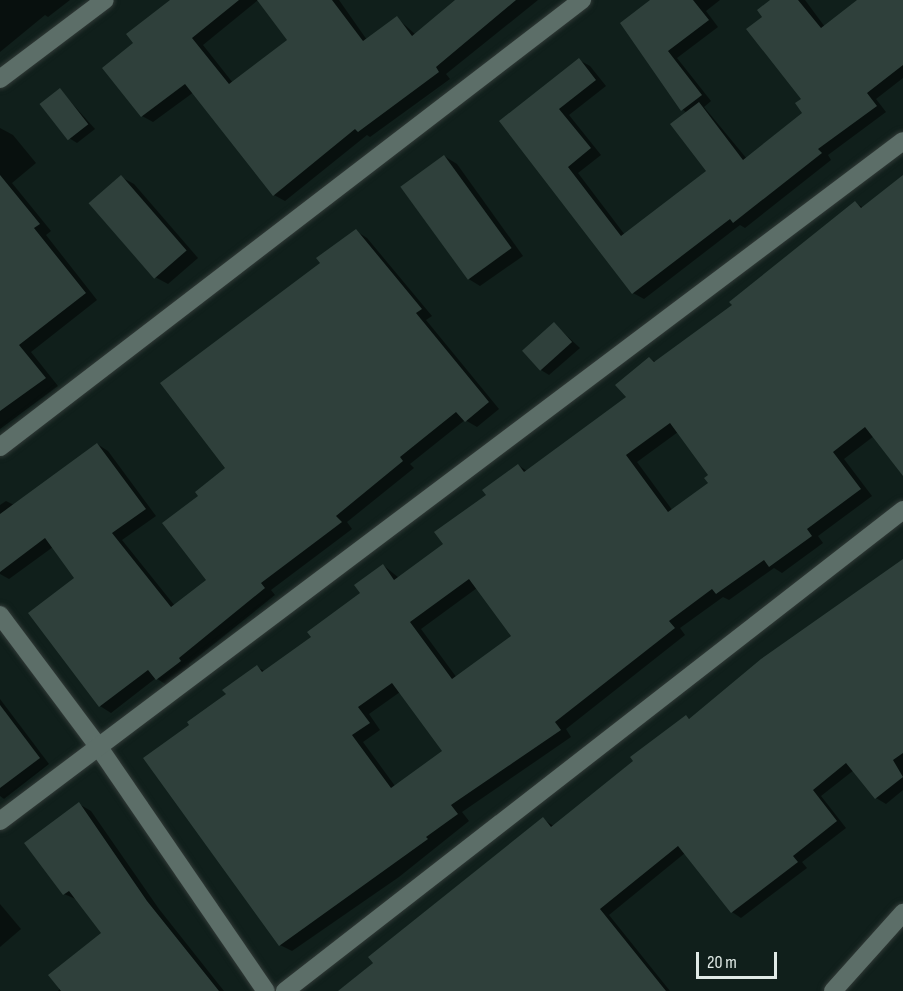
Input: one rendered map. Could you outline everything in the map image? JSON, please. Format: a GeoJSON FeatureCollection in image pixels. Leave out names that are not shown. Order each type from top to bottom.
{"type":"FeatureCollection","features":[{"type":"Feature","properties":{"kind":"street"},"geometry":{"type":"LineString","coordinates":[[0,79],[105,0]]}},
{"type":"Feature","properties":{"kind":"street"},"geometry":{"type":"LineString","coordinates":[[0,447],[582,0]]}},
{"type":"Feature","properties":{"kind":"street"},"geometry":{"type":"LineString","coordinates":[[0,821],[903,141]]}},
{"type":"Feature","properties":{"kind":"street"},"geometry":{"type":"LineString","coordinates":[[285,991],[903,510]]}},
{"type":"Feature","properties":{"kind":"street"},"geometry":{"type":"LineString","coordinates":[[0,615],[98,746],[266,991]]}},
{"type":"Feature","properties":{"kind":"street"},"geometry":{"type":"LineString","coordinates":[[833,991],[903,913]]}},
{"type":"Feature","properties":{"kind":"building"},"geometry":{"type":"Polygon","coordinates":[[[170,0],[239,0],[192,38],[229,84],[287,40],[257,0],[332,0],[363,41],[397,16],[412,36],[455,0],[516,0],[436,67],[439,72],[358,132],[355,129],[273,196],[185,84],[141,117],[102,68],[133,43],[126,34],[170,0]]]}},
{"type":"Feature","properties":{"kind":"building"},"geometry":{"type":"Polygon","coordinates":[[[650,0],[693,0],[709,20],[668,51],[702,95],[681,111],[620,23],[650,0]]]}},
{"type":"Feature","properties":{"kind":"building"},"geometry":{"type":"Polygon","coordinates":[[[770,0],[798,0],[821,28],[857,0],[903,0],[903,65],[867,93],[877,106],[818,149],[822,153],[733,223],[730,219],[632,294],[499,121],[579,58],[596,80],[559,109],[591,148],[568,167],[621,236],[706,171],[670,124],[699,102],[743,160],[802,113],[795,103],[801,99],[746,29],[762,17],[757,10],[770,0]]]}},
{"type":"Feature","properties":{"kind":"building"},"geometry":{"type":"Polygon","coordinates":[[[60,88],[88,124],[68,140],[40,104],[60,88]]]}},
{"type":"Feature","properties":{"kind":"building"},"geometry":{"type":"Polygon","coordinates":[[[444,155],[512,248],[468,280],[400,187],[444,155]]]}},
{"type":"Feature","properties":{"kind":"building"},"geometry":{"type":"Polygon","coordinates":[[[0,175],[40,224],[34,228],[86,293],[19,345],[46,378],[0,411],[0,175]]]}},
{"type":"Feature","properties":{"kind":"building"},"geometry":{"type":"Polygon","coordinates":[[[121,175],[187,250],[154,279],[89,203],[121,175]]]}},
{"type":"Feature","properties":{"kind":"building"},"geometry":{"type":"Polygon","coordinates":[[[903,175],[903,476],[865,427],[833,452],[861,489],[807,529],[812,536],[769,567],[764,560],[716,594],[712,589],[669,621],[675,628],[555,722],[561,730],[451,805],[458,814],[426,837],[428,839],[279,946],[143,758],[189,725],[187,722],[226,694],[222,690],[257,665],[262,672],[311,637],[307,632],[360,593],[354,585],[383,564],[394,580],[443,544],[434,532],[486,495],[482,490],[518,464],[524,472],[626,397],[615,385],[649,357],[654,362],[732,305],[729,302],[855,201],[861,208],[903,175]],[[670,423],[626,455],[668,512],[708,483],[704,478],[708,475],[670,423]],[[469,579],[410,622],[452,679],[511,636],[469,579]],[[392,683],[358,707],[370,723],[352,735],[391,788],[442,751],[392,683]]]}},
{"type":"Feature","properties":{"kind":"building"},"geometry":{"type":"Polygon","coordinates":[[[356,229],[422,309],[416,313],[489,402],[465,422],[456,412],[400,457],[403,461],[336,516],[342,522],[261,583],[265,588],[179,658],[181,661],[156,680],[148,670],[99,707],[28,613],[74,578],[45,538],[0,572],[0,514],[97,443],[146,509],[112,533],[171,607],[206,580],[162,523],[198,496],[195,492],[225,468],[160,383],[320,263],[316,258],[356,229]]]}},
{"type":"Feature","properties":{"kind":"building"},"geometry":{"type":"Polygon","coordinates":[[[554,322],[572,342],[540,371],[522,351],[554,322]]]}},
{"type":"Feature","properties":{"kind":"building"},"geometry":{"type":"Polygon","coordinates":[[[903,559],[903,753],[893,760],[903,777],[875,799],[846,763],[813,790],[837,821],[793,856],[798,862],[731,913],[678,846],[600,909],[666,991],[338,991],[373,963],[368,957],[543,817],[551,827],[633,761],[630,757],[686,715],[689,719],[761,659],[903,559]]]}},
{"type":"Feature","properties":{"kind":"building"},"geometry":{"type":"Polygon","coordinates":[[[0,705],[40,758],[0,788],[0,705]]]}},
{"type":"Feature","properties":{"kind":"building"},"geometry":{"type":"Polygon","coordinates":[[[79,802],[147,901],[219,991],[61,991],[48,975],[101,933],[69,891],[63,895],[24,843],[79,802]]]}}]}
